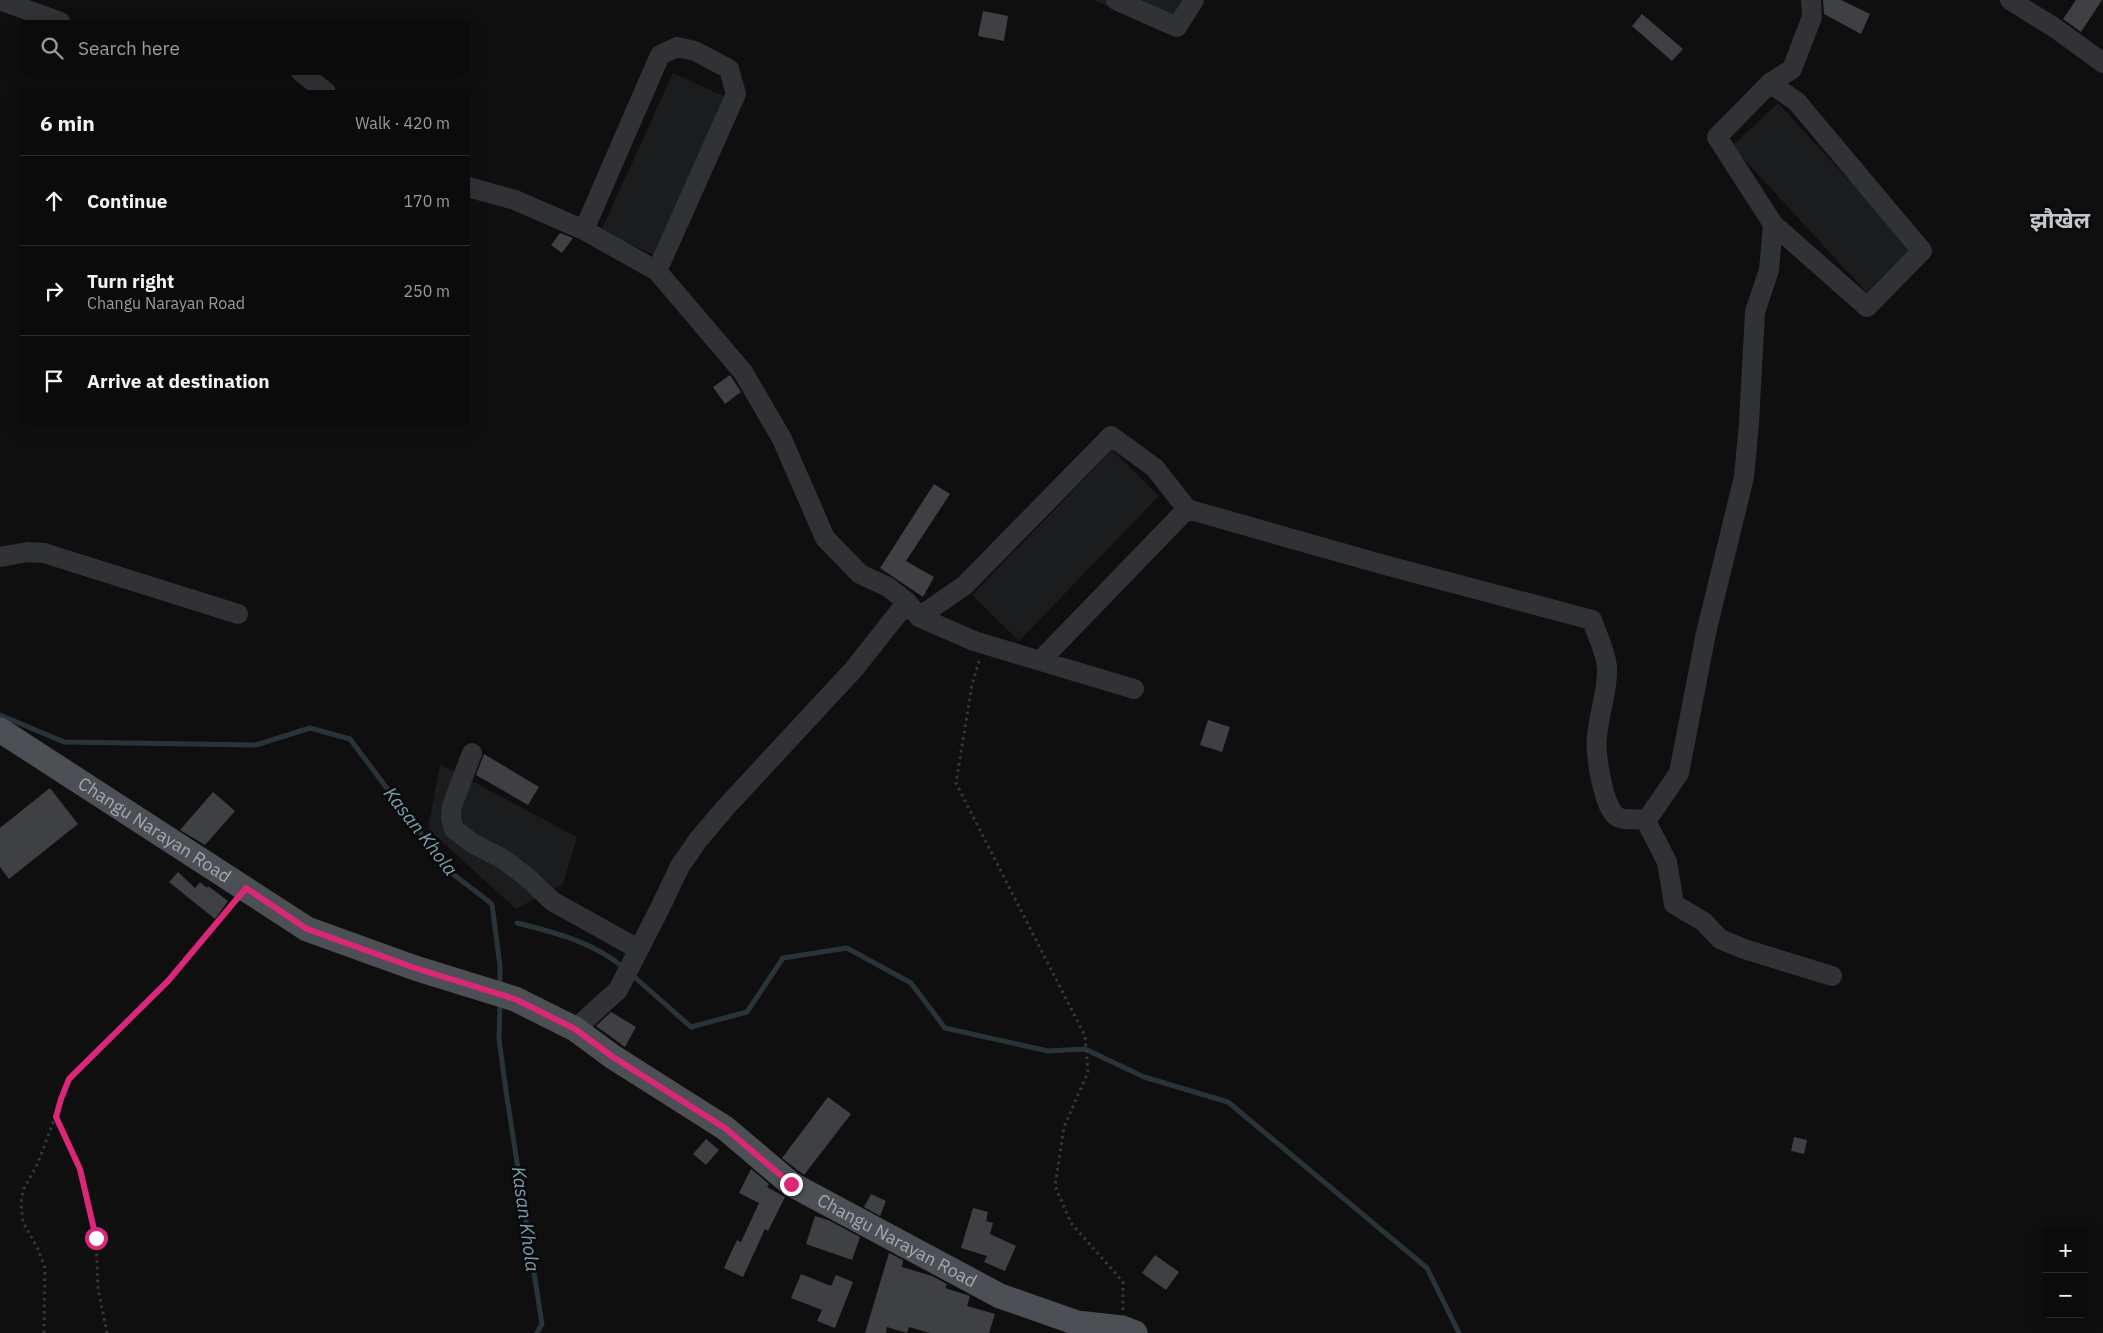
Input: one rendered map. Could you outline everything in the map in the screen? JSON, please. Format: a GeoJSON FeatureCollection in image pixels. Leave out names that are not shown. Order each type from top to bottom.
{"type":"FeatureCollection","features":[{"type":"Feature","properties":{"kind":"main road","name":"Changu Narayan Road"},"geometry":{"type":"LineString","coordinates":[[0,730],[307,929],[415,968],[515,999],[575,1029],[613,1057],[725,1128],[791,1184],[1000,1296],[1077,1323],[1128,1330]]}},
{"type":"Feature","properties":{"kind":"street"},"geometry":{"type":"LineString","coordinates":[[0,0],[55,20]]}},
{"type":"Feature","properties":{"kind":"street"},"geometry":{"type":"LineString","coordinates":[[1116,0],[1178,27],[1194,0]]}},
{"type":"Feature","properties":{"kind":"street"},"geometry":{"type":"LineString","coordinates":[[1770,83],[1797,102],[1922,251],[1867,307],[1772,224],[1718,138],[1770,83],[1792,69],[1812,16],[1811,0]]}},
{"type":"Feature","properties":{"kind":"street"},"geometry":{"type":"LineString","coordinates":[[2010,0],[2055,28],[2103,63]]}},
{"type":"Feature","properties":{"kind":"street"},"geometry":{"type":"LineString","coordinates":[[584,230],[660,55],[677,47],[696,51],[729,68],[736,94],[656,271]]}},
{"type":"Feature","properties":{"kind":"street"},"geometry":{"type":"LineString","coordinates":[[305,75],[324,90]]}},
{"type":"Feature","properties":{"kind":"street"},"geometry":{"type":"LineString","coordinates":[[470,189],[515,200],[584,230],[656,271],[743,372],[782,438],[825,538],[860,574],[888,587],[913,609],[983,644],[1134,689]]}},
{"type":"Feature","properties":{"kind":"street"},"geometry":{"type":"LineString","coordinates":[[1646,821],[1679,773],[1706,633],[1744,477],[1755,312],[1769,270],[1772,224]]}},
{"type":"Feature","properties":{"kind":"street"},"geometry":{"type":"LineString","coordinates":[[575,1029],[618,990],[680,866],[698,840],[726,807],[854,669],[913,609],[965,585],[1111,436],[1155,468],[1187,509],[1381,564],[1592,620],[1607,664],[1608,684],[1597,737],[1604,794],[1614,815],[1621,819],[1640,819],[1646,821],[1666,862],[1674,904],[1704,922],[1720,939],[1744,949],[1832,976]]}},
{"type":"Feature","properties":{"kind":"street"},"geometry":{"type":"LineString","coordinates":[[1040,661],[1187,509]]}},
{"type":"Feature","properties":{"kind":"street"},"geometry":{"type":"LineString","coordinates":[[0,557],[28,552],[44,553],[238,614]]}},
{"type":"Feature","properties":{"kind":"street"},"geometry":{"type":"LineString","coordinates":[[472,753],[452,806],[451,818],[454,829],[472,843],[503,860],[528,878],[552,901],[638,949]]}},
{"type":"Feature","properties":{"kind":"path"},"geometry":{"type":"LineString","coordinates":[[983,644],[972,685],[956,783],[1085,1036],[1088,1072],[1064,1128],[1055,1186],[1071,1223],[1123,1282],[1128,1330]]}},
{"type":"Feature","properties":{"kind":"path"},"geometry":{"type":"LineString","coordinates":[[44,1333],[45,1268],[38,1249],[24,1222],[21,1204],[23,1190],[38,1164],[69,1079],[168,981],[246,888]]}},
{"type":"Feature","properties":{"kind":"path"},"geometry":{"type":"LineString","coordinates":[[56,1117],[80,1169],[96,1238],[98,1288],[107,1333]]}},
{"type":"Feature","properties":{"kind":"shaded area"},"geometry":{"type":"Polygon","coordinates":[[[1093,0],[1185,0],[1171,33],[1093,0]]]}},
{"type":"Feature","properties":{"kind":"shaded area"},"geometry":{"type":"Polygon","coordinates":[[[673,73],[728,98],[656,256],[601,231],[673,73]]]}},
{"type":"Feature","properties":{"kind":"shaded area"},"geometry":{"type":"Polygon","coordinates":[[[1778,103],[1912,249],[1866,292],[1732,146],[1778,103]]]}},
{"type":"Feature","properties":{"kind":"shaded area"},"geometry":{"type":"Polygon","coordinates":[[[1112,450],[1159,496],[1019,641],[972,595],[1112,450]]]}},
{"type":"Feature","properties":{"kind":"shaded area"},"geometry":{"type":"Polygon","coordinates":[[[440,764],[577,837],[563,884],[516,909],[428,829],[440,764]]]}},
{"type":"Feature","properties":{"kind":"building"},"geometry":{"type":"Polygon","coordinates":[[[1823,0],[1841,0],[1870,14],[1861,34],[1824,14],[1823,0]]]}},
{"type":"Feature","properties":{"kind":"building"},"geometry":{"type":"Polygon","coordinates":[[[2076,0],[2102,0],[2081,32],[2063,19],[2076,0]]]}},
{"type":"Feature","properties":{"kind":"building"},"geometry":{"type":"Polygon","coordinates":[[[983,11],[1008,16],[1004,41],[978,36],[983,11]]]}},
{"type":"Feature","properties":{"kind":"building"},"geometry":{"type":"Polygon","coordinates":[[[1642,14],[1683,49],[1672,61],[1632,26],[1642,14]]]}},
{"type":"Feature","properties":{"kind":"building"},"geometry":{"type":"Polygon","coordinates":[[[560,233],[573,238],[562,253],[551,245],[560,233]]]}},
{"type":"Feature","properties":{"kind":"building"},"geometry":{"type":"Polygon","coordinates":[[[730,375],[741,392],[725,404],[713,387],[730,375]]]}},
{"type":"Feature","properties":{"kind":"building"},"geometry":{"type":"Polygon","coordinates":[[[934,484],[950,494],[906,561],[934,577],[923,597],[880,568],[934,484]]]}},
{"type":"Feature","properties":{"kind":"building"},"geometry":{"type":"Polygon","coordinates":[[[1208,720],[1230,727],[1222,752],[1200,745],[1208,720]]]}},
{"type":"Feature","properties":{"kind":"building"},"geometry":{"type":"Polygon","coordinates":[[[484,754],[539,787],[528,805],[476,775],[484,754]]]}},
{"type":"Feature","properties":{"kind":"building"},"geometry":{"type":"Polygon","coordinates":[[[50,788],[78,824],[9,879],[0,867],[0,828],[50,788]]]}},
{"type":"Feature","properties":{"kind":"building"},"geometry":{"type":"Polygon","coordinates":[[[213,792],[235,811],[205,845],[180,830],[213,792]]]}},
{"type":"Feature","properties":{"kind":"building"},"geometry":{"type":"Polygon","coordinates":[[[178,872],[195,888],[200,882],[228,901],[215,919],[169,882],[178,872]]]}},
{"type":"Feature","properties":{"kind":"building"},"geometry":{"type":"Polygon","coordinates":[[[611,1012],[636,1027],[625,1047],[596,1026],[611,1012]]]}},
{"type":"Feature","properties":{"kind":"building"},"geometry":{"type":"Polygon","coordinates":[[[828,1097],[851,1114],[804,1175],[782,1158],[828,1097]]]}},
{"type":"Feature","properties":{"kind":"building"},"geometry":{"type":"Polygon","coordinates":[[[1794,1137],[1807,1140],[1804,1154],[1791,1151],[1794,1137]]]}},
{"type":"Feature","properties":{"kind":"building"},"geometry":{"type":"Polygon","coordinates":[[[706,1139],[719,1150],[706,1165],[693,1154],[706,1139]]]}},
{"type":"Feature","properties":{"kind":"building"},"geometry":{"type":"Polygon","coordinates":[[[751,1169],[769,1184],[767,1187],[785,1197],[768,1231],[765,1229],[743,1277],[724,1268],[737,1240],[741,1242],[759,1203],[739,1193],[751,1169]]]}},
{"type":"Feature","properties":{"kind":"building"},"geometry":{"type":"Polygon","coordinates":[[[871,1194],[886,1201],[880,1216],[864,1207],[871,1194]]]}},
{"type":"Feature","properties":{"kind":"building"},"geometry":{"type":"Polygon","coordinates":[[[973,1208],[988,1212],[986,1221],[993,1223],[990,1234],[1016,1246],[1005,1271],[984,1262],[987,1256],[961,1248],[973,1208]]]}},
{"type":"Feature","properties":{"kind":"building"},"geometry":{"type":"Polygon","coordinates":[[[815,1216],[828,1220],[860,1237],[852,1260],[806,1244],[815,1216]]]}},
{"type":"Feature","properties":{"kind":"building"},"geometry":{"type":"Polygon","coordinates":[[[889,1253],[903,1260],[902,1267],[932,1276],[947,1284],[945,1288],[970,1296],[967,1306],[995,1314],[989,1333],[930,1333],[909,1327],[907,1333],[887,1327],[886,1333],[865,1333],[889,1253]]]}},
{"type":"Feature","properties":{"kind":"building"},"geometry":{"type":"Polygon","coordinates":[[[1155,1255],[1179,1272],[1166,1290],[1142,1273],[1155,1255]]]}},
{"type":"Feature","properties":{"kind":"building"},"geometry":{"type":"Polygon","coordinates":[[[801,1274],[831,1286],[836,1275],[853,1282],[835,1328],[817,1321],[822,1310],[791,1298],[801,1274]]]}},
{"type":"Feature","properties":{"kind":"waterway","name":"Kasan Khola"},"geometry":{"type":"LineString","coordinates":[[0,715],[64,742],[256,745],[310,728],[350,739],[449,871],[492,904],[500,966],[500,987]]}},
{"type":"Feature","properties":{"kind":"waterway"},"geometry":{"type":"LineString","coordinates":[[517,923],[545,930],[588,945],[614,960],[625,969]]}},
{"type":"Feature","properties":{"kind":"waterway"},"geometry":{"type":"LineString","coordinates":[[631,974],[691,1027],[747,1012],[783,958],[847,948],[911,983],[945,1028],[1048,1051],[1085,1049],[1144,1077],[1228,1102],[1427,1268],[1459,1333]]}},
{"type":"Feature","properties":{"kind":"waterway","name":"Kasan Khola"},"geometry":{"type":"LineString","coordinates":[[500,1003],[499,1039],[542,1324],[537,1333]]}},
{"type":"Feature","properties":{"kind":"district","name":"झौखेल"},"geometry":{"type":"Point","coordinates":[2060,220]}},
{"type":"Feature","properties":{"kind":"route"},"geometry":{"type":"LineString","coordinates":[[96,1238],[80,1169],[56,1117],[69,1079],[88,1058],[168,981],[246,888],[307,929],[415,968],[515,999],[575,1029],[613,1057],[725,1128],[791,1184]]}}]}
